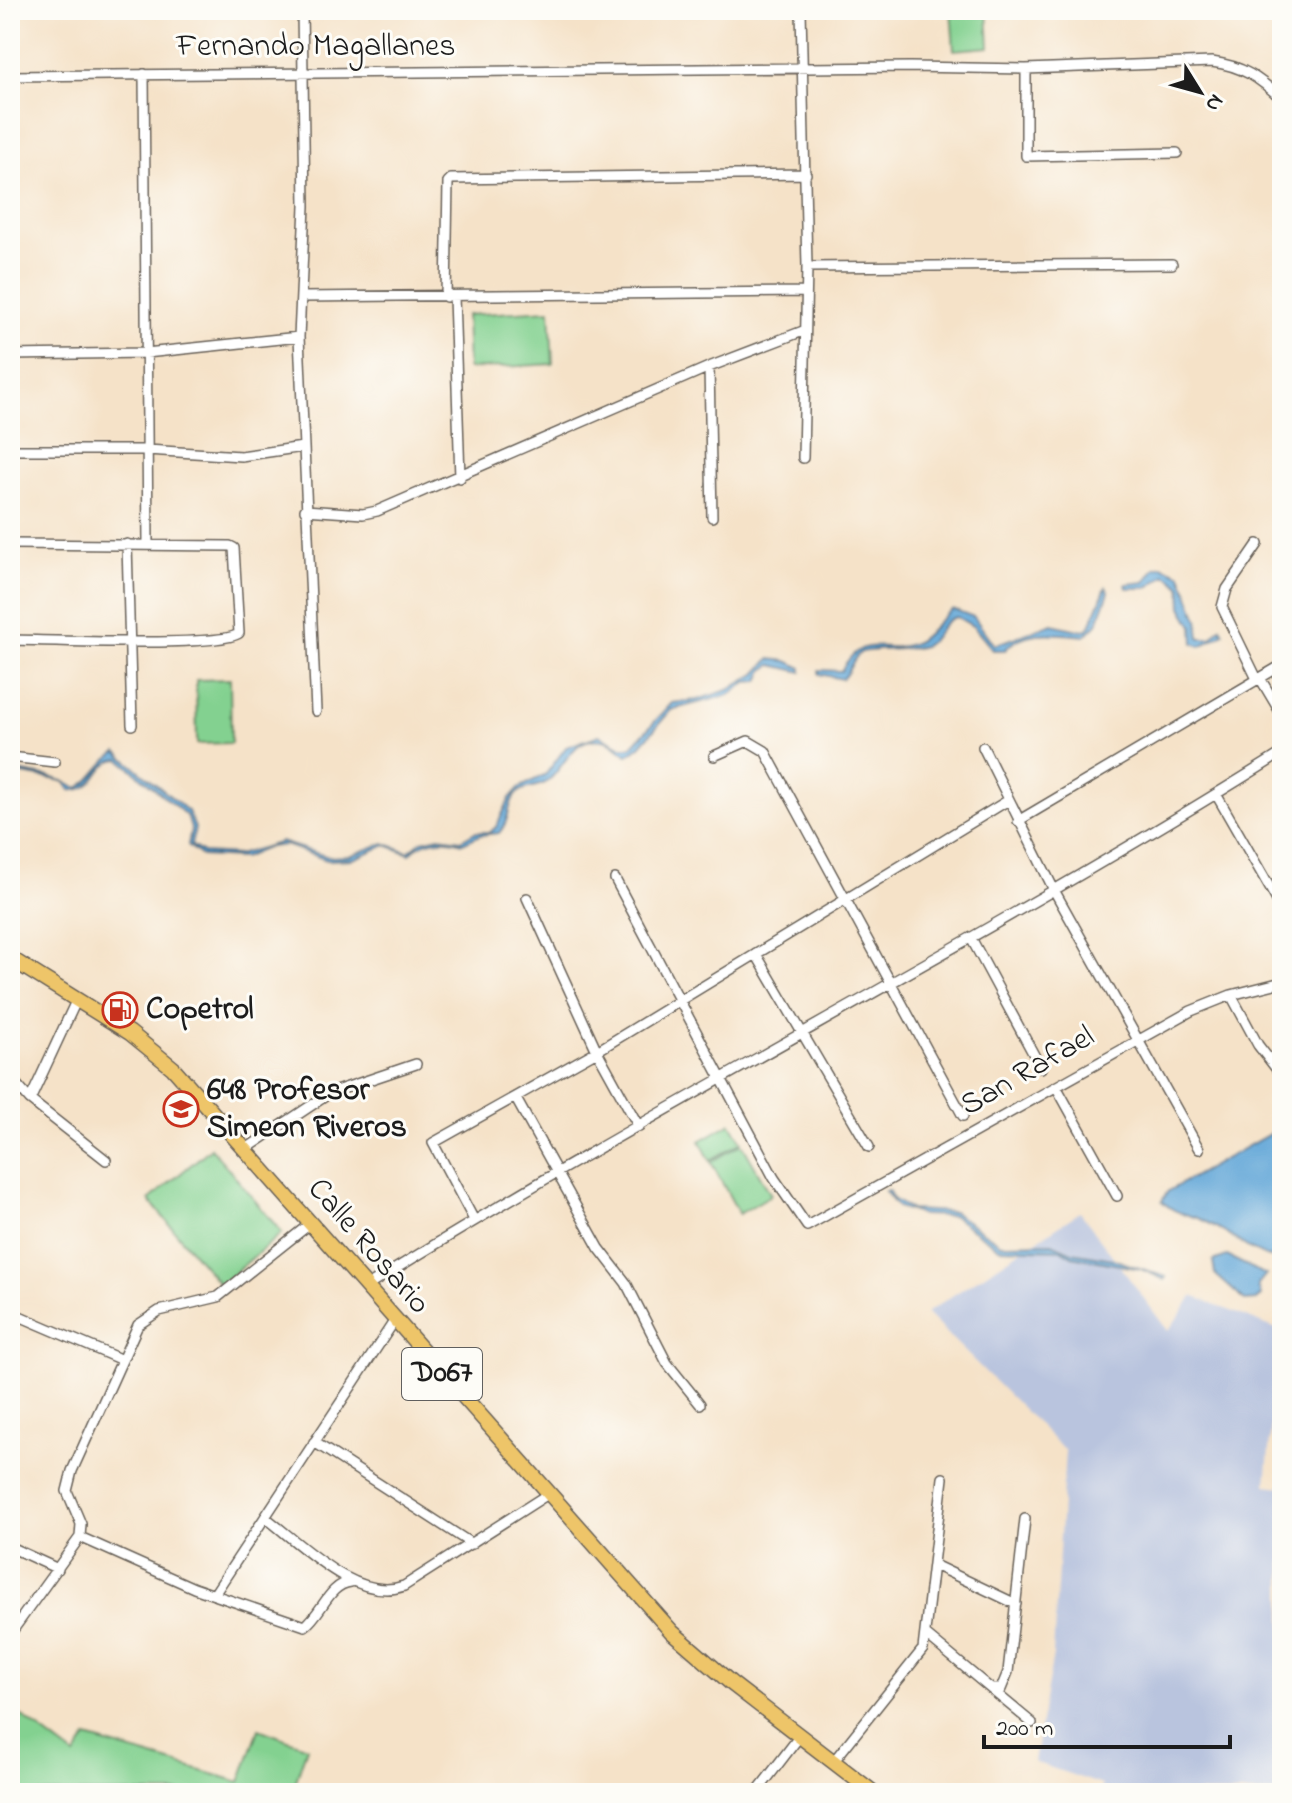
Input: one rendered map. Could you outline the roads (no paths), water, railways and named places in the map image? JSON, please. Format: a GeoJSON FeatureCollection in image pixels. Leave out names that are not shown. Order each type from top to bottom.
{"type":"FeatureCollection","features":[{"type":"Feature","properties":{"kind":"main road","name":"Calle Rosario"},"geometry":{"type":"LineString","coordinates":[[10,958],[77,999],[158,1055],[246,1149],[672,1632],[799,1737],[874,1793]]}},
{"type":"Feature","properties":{"kind":"street"},"geometry":{"type":"LineString","coordinates":[[302,10],[305,74],[303,297],[299,337],[316,711]]}},
{"type":"Feature","properties":{"kind":"street"},"geometry":{"type":"LineString","coordinates":[[801,10],[807,267],[803,331],[803,458]]}},
{"type":"Feature","properties":{"kind":"street","name":"Fernando Magallanes"},"geometry":{"type":"LineString","coordinates":[[10,76],[1026,69],[1212,62],[1253,73],[1282,99]]}},
{"type":"Feature","properties":{"kind":"street"},"geometry":{"type":"LineString","coordinates":[[1026,69],[1026,156],[1177,153]]}},
{"type":"Feature","properties":{"kind":"street"},"geometry":{"type":"LineString","coordinates":[[144,74],[148,545]]}},
{"type":"Feature","properties":{"kind":"street"},"geometry":{"type":"LineString","coordinates":[[1272,90],[1282,81]]}},
{"type":"Feature","properties":{"kind":"street"},"geometry":{"type":"LineString","coordinates":[[460,478],[450,297],[448,182],[451,179],[806,174]]}},
{"type":"Feature","properties":{"kind":"street"},"geometry":{"type":"LineString","coordinates":[[807,267],[1172,264]]}},
{"type":"Feature","properties":{"kind":"street"},"geometry":{"type":"LineString","coordinates":[[303,297],[806,292]]}},
{"type":"Feature","properties":{"kind":"street"},"geometry":{"type":"LineString","coordinates":[[305,510],[363,514],[377,511],[460,478],[709,367],[803,331]]}},
{"type":"Feature","properties":{"kind":"street"},"geometry":{"type":"LineString","coordinates":[[10,355],[146,353],[299,337]]}},
{"type":"Feature","properties":{"kind":"street"},"geometry":{"type":"LineString","coordinates":[[709,367],[712,517]]}},
{"type":"Feature","properties":{"kind":"street"},"geometry":{"type":"LineString","coordinates":[[10,450],[147,450],[241,456],[303,447]]}},
{"type":"Feature","properties":{"kind":"street"},"geometry":{"type":"LineString","coordinates":[[10,544],[234,548],[239,633],[230,639],[10,640]]}},
{"type":"Feature","properties":{"kind":"street"},"geometry":{"type":"LineString","coordinates":[[127,544],[132,725]]}},
{"type":"Feature","properties":{"kind":"street"},"geometry":{"type":"LineString","coordinates":[[1258,544],[1227,589],[1222,607],[1282,715]]}},
{"type":"Feature","properties":{"kind":"street"},"geometry":{"type":"LineString","coordinates":[[1018,821],[1282,665]]}},
{"type":"Feature","properties":{"kind":"street"},"geometry":{"type":"LineString","coordinates":[[714,756],[748,741],[765,751],[963,1116]]}},
{"type":"Feature","properties":{"kind":"street"},"geometry":{"type":"LineString","coordinates":[[983,747],[1007,801],[1054,890],[1199,1149]]}},
{"type":"Feature","properties":{"kind":"street"},"geometry":{"type":"LineString","coordinates":[[366,1287],[474,1220],[1054,890],[1282,753]]}},
{"type":"Feature","properties":{"kind":"street"},"geometry":{"type":"LineString","coordinates":[[10,757],[55,762]]}},
{"type":"Feature","properties":{"kind":"street"},"geometry":{"type":"LineString","coordinates":[[1216,794],[1282,909]]}},
{"type":"Feature","properties":{"kind":"street"},"geometry":{"type":"LineString","coordinates":[[474,1220],[432,1145],[597,1051],[1007,801]]}},
{"type":"Feature","properties":{"kind":"street"},"geometry":{"type":"LineString","coordinates":[[615,879],[722,1080]]}},
{"type":"Feature","properties":{"kind":"street"},"geometry":{"type":"LineString","coordinates":[[527,898],[597,1051],[639,1127]]}},
{"type":"Feature","properties":{"kind":"street"},"geometry":{"type":"LineString","coordinates":[[971,938],[1041,1068]]}},
{"type":"Feature","properties":{"kind":"street"},"geometry":{"type":"LineString","coordinates":[[756,954],[869,1147]]}},
{"type":"Feature","properties":{"kind":"street","name":"San Rafael"},"geometry":{"type":"LineString","coordinates":[[722,1080],[774,1178],[807,1226],[1057,1088],[1137,1040],[1231,995],[1282,982]]}},
{"type":"Feature","properties":{"kind":"street"},"geometry":{"type":"LineString","coordinates":[[1231,995],[1258,1045],[1282,1076]]}},
{"type":"Feature","properties":{"kind":"street"},"geometry":{"type":"LineString","coordinates":[[30,1100],[77,999]]}},
{"type":"Feature","properties":{"kind":"street"},"geometry":{"type":"LineString","coordinates":[[246,1149],[330,1093],[416,1064]]}},
{"type":"Feature","properties":{"kind":"street"},"geometry":{"type":"LineString","coordinates":[[10,1077],[30,1100],[106,1160]]}},
{"type":"Feature","properties":{"kind":"street"},"geometry":{"type":"LineString","coordinates":[[1057,1088],[1117,1196]]}},
{"type":"Feature","properties":{"kind":"street"},"geometry":{"type":"LineString","coordinates":[[515,1097],[599,1248],[626,1283],[667,1363],[700,1404]]}},
{"type":"Feature","properties":{"kind":"street"},"geometry":{"type":"LineString","coordinates":[[10,1634],[80,1537],[81,1524],[67,1491],[133,1334],[145,1318],[180,1305],[218,1297],[311,1223]]}},
{"type":"Feature","properties":{"kind":"street"},"geometry":{"type":"LineString","coordinates":[[10,1312],[122,1360]]}},
{"type":"Feature","properties":{"kind":"street"},"geometry":{"type":"LineString","coordinates":[[215,1593],[395,1320]]}},
{"type":"Feature","properties":{"kind":"street"},"geometry":{"type":"LineString","coordinates":[[314,1442],[472,1544]]}},
{"type":"Feature","properties":{"kind":"street"},"geometry":{"type":"LineString","coordinates":[[833,1762],[923,1649],[943,1478]]}},
{"type":"Feature","properties":{"kind":"street"},"geometry":{"type":"LineString","coordinates":[[265,1517],[351,1582],[376,1591],[396,1589],[548,1494]]}},
{"type":"Feature","properties":{"kind":"street"},"geometry":{"type":"LineString","coordinates":[[991,1689],[1001,1689],[1006,1680],[1025,1519]]}},
{"type":"Feature","properties":{"kind":"street"},"geometry":{"type":"LineString","coordinates":[[80,1537],[194,1588],[305,1626],[319,1614],[336,1588],[351,1582]]}},
{"type":"Feature","properties":{"kind":"street"},"geometry":{"type":"LineString","coordinates":[[10,1547],[58,1569]]}},
{"type":"Feature","properties":{"kind":"street"},"geometry":{"type":"LineString","coordinates":[[934,1565],[1016,1604]]}},
{"type":"Feature","properties":{"kind":"street"},"geometry":{"type":"LineString","coordinates":[[926,1635],[1032,1723]]}},
{"type":"Feature","properties":{"kind":"street"},"geometry":{"type":"LineString","coordinates":[[756,1793],[799,1737]]}},
{"type":"Feature","properties":{"kind":"water"},"geometry":{"type":"Polygon","coordinates":[[[1162,566],[1181,574],[1198,619],[1200,638],[1211,638],[1221,627],[1224,633],[1201,646],[1194,643],[1193,626],[1182,607],[1181,586],[1166,575],[1147,588],[1127,588],[1126,584],[1145,582],[1155,568],[1162,566]]]}},
{"type":"Feature","properties":{"kind":"water"},"geometry":{"type":"Polygon","coordinates":[[[1106,587],[1109,592],[1097,624],[1085,636],[1032,635],[1005,650],[993,650],[974,627],[957,617],[946,622],[924,646],[860,653],[842,679],[819,674],[819,670],[841,671],[850,658],[867,647],[904,646],[916,642],[953,609],[974,617],[994,645],[1052,624],[1083,631],[1089,628],[1106,587]]]}},
{"type":"Feature","properties":{"kind":"water"},"geometry":{"type":"Polygon","coordinates":[[[770,659],[787,661],[802,668],[802,672],[772,665],[764,670],[759,681],[747,682],[729,695],[671,710],[640,746],[628,755],[607,741],[595,739],[585,742],[570,753],[545,783],[516,795],[499,833],[480,835],[463,843],[435,841],[421,845],[410,854],[386,845],[353,859],[327,860],[285,845],[269,847],[243,858],[201,856],[188,845],[191,829],[187,816],[120,759],[106,765],[92,782],[79,790],[70,790],[65,782],[78,788],[117,752],[188,811],[195,828],[191,845],[203,853],[238,855],[281,842],[329,857],[349,856],[384,843],[408,852],[422,841],[439,837],[461,840],[475,832],[490,832],[496,827],[510,798],[519,788],[546,774],[566,747],[599,735],[622,747],[631,747],[672,703],[697,700],[728,690],[756,674],[770,659]]]}},
{"type":"Feature","properties":{"kind":"water"},"geometry":{"type":"Polygon","coordinates":[[[10,769],[45,776],[61,780],[10,772],[10,769]]]}},
{"type":"Feature","properties":{"kind":"water"},"geometry":{"type":"Polygon","coordinates":[[[1282,1127],[1282,1215],[1275,1259],[1254,1251],[1212,1225],[1181,1213],[1162,1201],[1168,1191],[1282,1127]]]}},
{"type":"Feature","properties":{"kind":"water"},"geometry":{"type":"Polygon","coordinates":[[[888,1190],[893,1199],[911,1210],[953,1212],[1001,1244],[1052,1243],[1072,1252],[1113,1259],[1166,1277],[1165,1280],[1141,1269],[1072,1256],[1062,1250],[999,1248],[953,1216],[922,1215],[897,1207],[885,1191],[888,1190]]]}},
{"type":"Feature","properties":{"kind":"water"},"geometry":{"type":"Polygon","coordinates":[[[1227,1256],[1266,1275],[1258,1285],[1261,1296],[1256,1300],[1245,1301],[1215,1274],[1213,1261],[1227,1256]]]}},
{"type":"Feature","properties":{"kind":"place","name":"Copetrol"},"geometry":{"type":"Point","coordinates":[120,1010]}},
{"type":"Feature","properties":{"kind":"place","name":"648 Profesor Simeon Riveros"},"geometry":{"type":"Point","coordinates":[181,1109]}}]}
